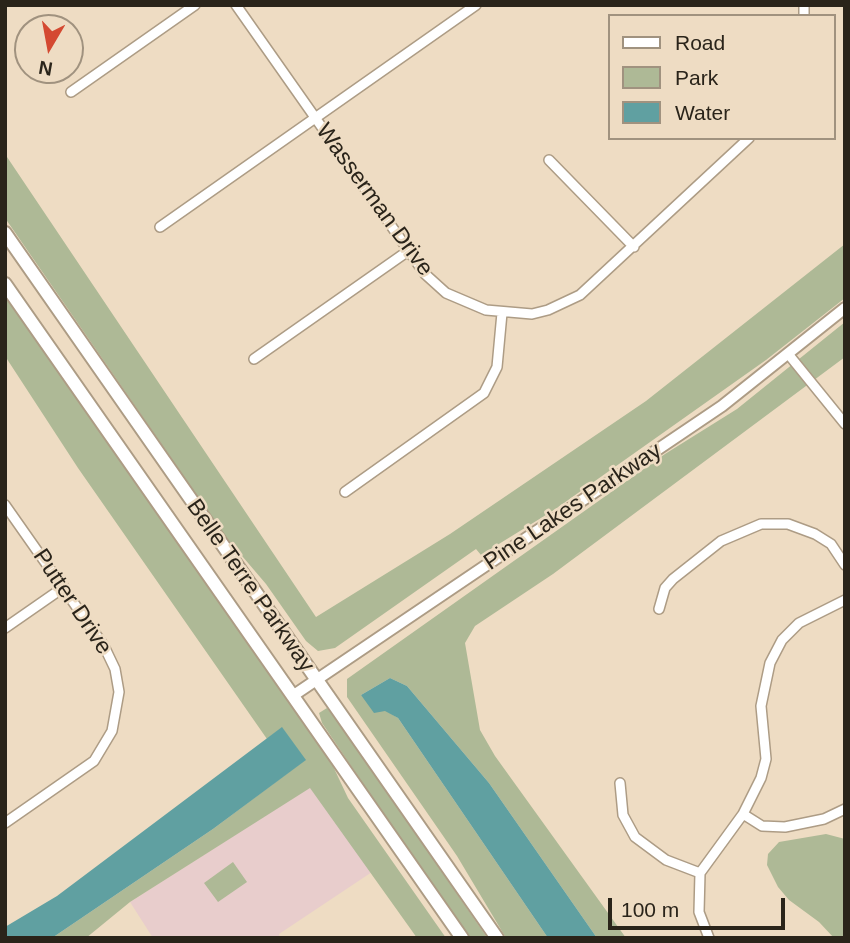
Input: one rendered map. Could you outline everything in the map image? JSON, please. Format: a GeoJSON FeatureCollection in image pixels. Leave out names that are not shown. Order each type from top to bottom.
{"type":"FeatureCollection","features":[{"type":"Feature","properties":{"kind":"main road","name":"Belle Terre Parkway"},"geometry":{"type":"LineString","coordinates":[[5,233],[497,938]]}},
{"type":"Feature","properties":{"kind":"main road","name":"Belle Terre Parkway"},"geometry":{"type":"LineString","coordinates":[[5,284],[462,938]]}},
{"type":"Feature","properties":{"kind":"street"},"geometry":{"type":"LineString","coordinates":[[71,92],[195,5]]}},
{"type":"Feature","properties":{"kind":"street","name":"Wasserman Drive"},"geometry":{"type":"LineString","coordinates":[[236,5],[408,251],[430,279],[446,293],[470,305],[502,313],[540,312],[574,299],[593,286],[747,140]]}},
{"type":"Feature","properties":{"kind":"street"},"geometry":{"type":"LineString","coordinates":[[160,227],[476,5]]}},
{"type":"Feature","properties":{"kind":"street"},"geometry":{"type":"LineString","coordinates":[[549,160],[634,247]]}},
{"type":"Feature","properties":{"kind":"street"},"geometry":{"type":"LineString","coordinates":[[254,359],[408,251]]}},
{"type":"Feature","properties":{"kind":"street","name":"Pine Lakes Parkway"},"geometry":{"type":"LineString","coordinates":[[294,695],[722,406],[845,308]]}},
{"type":"Feature","properties":{"kind":"street"},"geometry":{"type":"LineString","coordinates":[[345,492],[484,393],[497,367],[502,313]]}},
{"type":"Feature","properties":{"kind":"street"},"geometry":{"type":"LineString","coordinates":[[789,355],[845,424]]}},
{"type":"Feature","properties":{"kind":"street","name":"Putter Drive"},"geometry":{"type":"LineString","coordinates":[[5,505],[64,587],[110,658],[118,680],[117,715],[107,742],[94,761],[5,823]]}},
{"type":"Feature","properties":{"kind":"street"},"geometry":{"type":"LineString","coordinates":[[659,610],[663,592],[673,579],[721,541],[761,524],[788,524],[816,534],[831,544],[845,565]]}},
{"type":"Feature","properties":{"kind":"street"},"geometry":{"type":"LineString","coordinates":[[5,628],[64,587]]}},
{"type":"Feature","properties":{"kind":"street"},"geometry":{"type":"LineString","coordinates":[[709,938],[699,912],[700,873],[743,814],[765,768],[761,706],[765,677],[776,651],[799,623],[845,600]]}},
{"type":"Feature","properties":{"kind":"street"},"geometry":{"type":"LineString","coordinates":[[620,783],[623,815],[635,837],[666,860],[700,873]]}},
{"type":"Feature","properties":{"kind":"street"},"geometry":{"type":"LineString","coordinates":[[743,814],[762,825],[785,827],[824,819],[845,809]]}},
{"type":"Feature","properties":{"kind":"shaded area"},"geometry":{"type":"Polygon","coordinates":[[[310,787],[372,872],[279,934],[280,938],[153,938],[130,902],[310,787]]]}},
{"type":"Feature","properties":{"kind":"green space"},"geometry":{"type":"Polygon","coordinates":[[[5,154],[316,617],[450,534],[646,401],[845,244],[845,298],[766,360],[554,510],[481,555],[476,549],[335,648],[318,651],[306,641],[266,584],[225,536],[5,218],[5,154]]]}},
{"type":"Feature","properties":{"kind":"green space"},"geometry":{"type":"Polygon","coordinates":[[[5,295],[332,764],[348,798],[446,938],[417,938],[310,788],[130,902],[86,938],[52,938],[213,829],[305,760],[282,728],[267,739],[78,468],[5,356],[5,295]]]}},
{"type":"Feature","properties":{"kind":"green space"},"geometry":{"type":"Polygon","coordinates":[[[845,322],[845,357],[553,574],[475,626],[465,643],[480,730],[495,756],[626,938],[597,938],[489,783],[407,686],[390,678],[361,695],[398,718],[548,938],[506,938],[457,856],[347,697],[347,679],[665,454],[737,409],[845,322]]]}},
{"type":"Feature","properties":{"kind":"green space"},"geometry":{"type":"Polygon","coordinates":[[[327,708],[486,936],[470,938],[393,828],[322,723],[319,713],[327,708]]]}},
{"type":"Feature","properties":{"kind":"green space"},"geometry":{"type":"Polygon","coordinates":[[[826,834],[845,839],[845,938],[834,938],[819,922],[789,900],[778,887],[767,865],[768,854],[779,842],[826,834]]]}},
{"type":"Feature","properties":{"kind":"green space"},"geometry":{"type":"Polygon","coordinates":[[[233,862],[247,882],[218,902],[204,883],[233,862]]]}},
{"type":"Feature","properties":{"kind":"water"},"geometry":{"type":"Polygon","coordinates":[[[390,678],[407,686],[489,783],[597,938],[548,938],[398,718],[385,711],[374,713],[361,695],[390,678]]]}},
{"type":"Feature","properties":{"kind":"water"},"geometry":{"type":"Polygon","coordinates":[[[282,727],[306,760],[213,829],[52,938],[5,938],[5,927],[57,896],[282,727]]]}}]}
